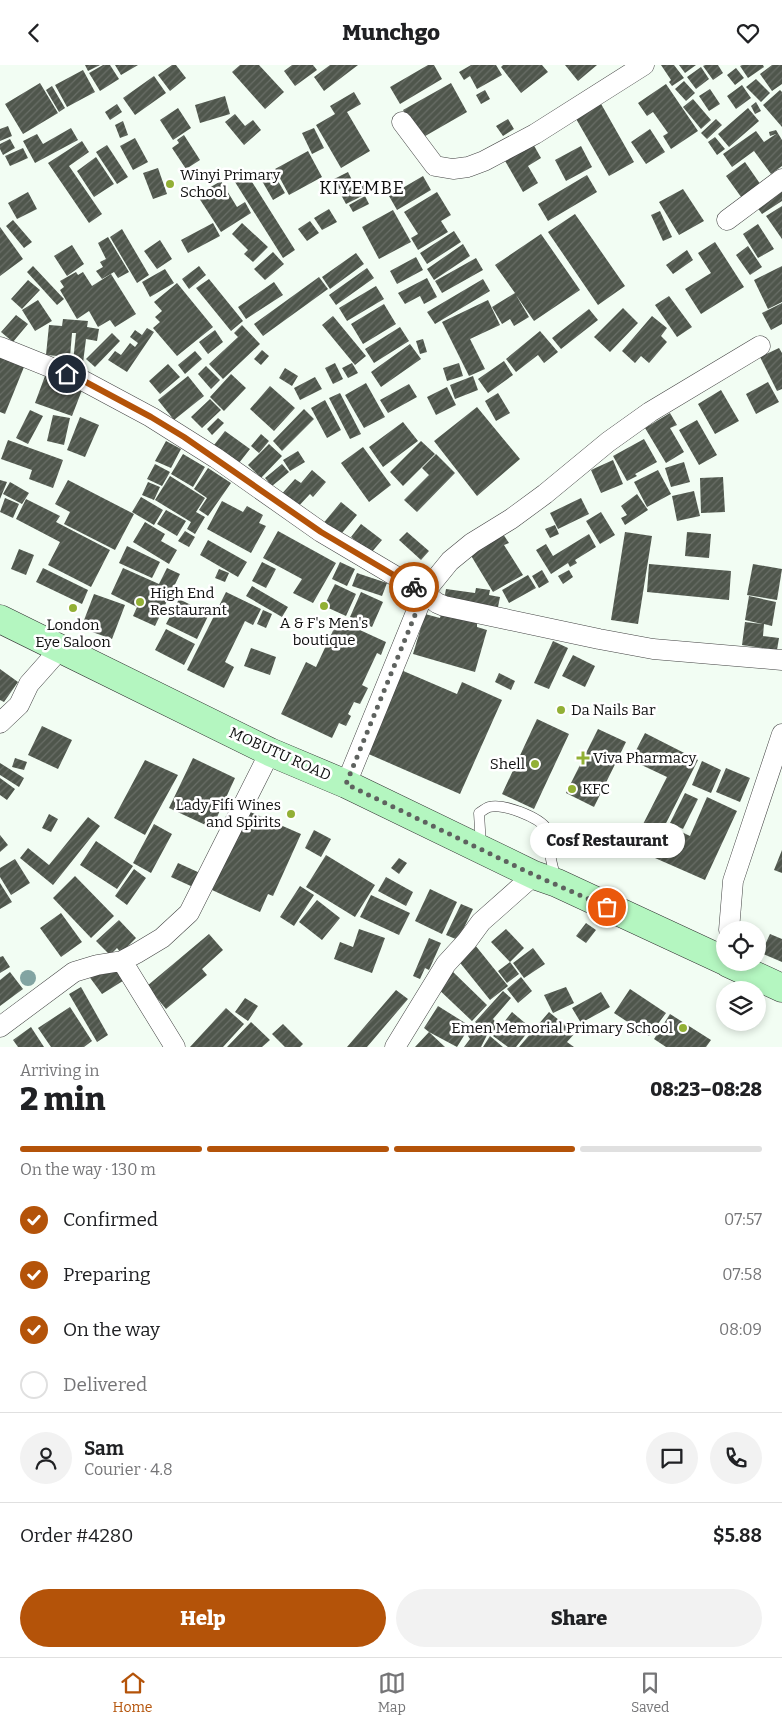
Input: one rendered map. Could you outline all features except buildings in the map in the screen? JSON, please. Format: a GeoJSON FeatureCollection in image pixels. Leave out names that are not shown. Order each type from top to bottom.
{"type":"FeatureCollection","features":[{"type":"Feature","properties":{"kind":"street"},"geometry":{"type":"LineString","coordinates":[[402,122],[435,166],[453,169],[468,167],[484,161],[535,133],[644,65]]}},
{"type":"Feature","properties":{"kind":"street"},"geometry":{"type":"LineString","coordinates":[[727,220],[782,179]]}},
{"type":"Feature","properties":{"kind":"street"},"geometry":{"type":"LineString","coordinates":[[346,784],[424,593],[450,561],[472,543],[511,519],[650,411],[760,346]]}},
{"type":"Feature","properties":{"kind":"street"},"geometry":{"type":"LineString","coordinates":[[0,347],[82,380],[151,417],[216,458],[321,532],[444,606],[652,649],[782,660]]}},
{"type":"Feature","properties":{"kind":"street","name":"MOBUTU ROAD"},"geometry":{"type":"LineString","coordinates":[[0,619],[270,752],[346,784],[545,879],[716,957]]}},
{"type":"Feature","properties":{"kind":"street"},"geometry":{"type":"LineString","coordinates":[[0,723],[19,705],[29,684],[60,648]]}},
{"type":"Feature","properties":{"kind":"street"},"geometry":{"type":"LineString","coordinates":[[730,921],[733,881],[782,734]]}},
{"type":"Feature","properties":{"kind":"street"},"geometry":{"type":"LineString","coordinates":[[0,1027],[74,972],[97,965],[122,961],[162,939],[189,913],[270,752]]}},
{"type":"Feature","properties":{"kind":"street"},"geometry":{"type":"LineString","coordinates":[[395,1047],[446,964],[481,922],[545,879]]}},
{"type":"Feature","properties":{"kind":"street"},"geometry":{"type":"LineString","coordinates":[[122,961],[174,1047]]}},
{"type":"Feature","properties":{"kind":"street","name":"MOBUTU ROAD"},"geometry":{"type":"LineString","coordinates":[[746,971],[782,988]]}},
{"type":"Feature","properties":{"kind":"lane"},"geometry":{"type":"LineString","coordinates":[[481,849],[479,813],[489,807],[500,806],[512,809],[537,821],[547,829],[550,853],[545,879]]}},
{"type":"Feature","properties":{"kind":"way so far"},"geometry":{"type":"LineString","coordinates":[[414,587],[424,593],[346,784],[534,875],[557,883],[607,907]]}},
{"type":"Feature","properties":{"kind":"place","name":"Winyi Primary School"},"geometry":{"type":"Point","coordinates":[170,184]}},
{"type":"Feature","properties":{"kind":"place","name":"High End Restaurant"},"geometry":{"type":"Point","coordinates":[140,602]}},
{"type":"Feature","properties":{"kind":"place","name":"A & F's Men's boutique"},"geometry":{"type":"Point","coordinates":[324,606]}},
{"type":"Feature","properties":{"kind":"place","name":"London Eye Saloon"},"geometry":{"type":"Point","coordinates":[73,608]}},
{"type":"Feature","properties":{"kind":"place","name":"Da Nails Bar"},"geometry":{"type":"Point","coordinates":[561,710]}},
{"type":"Feature","properties":{"kind":"place","name":"Viva Pharmacy"},"geometry":{"type":"Point","coordinates":[583,758]}},
{"type":"Feature","properties":{"kind":"place","name":"Shell"},"geometry":{"type":"Point","coordinates":[535,764]}},
{"type":"Feature","properties":{"kind":"place","name":"KFC"},"geometry":{"type":"Point","coordinates":[572,789]}},
{"type":"Feature","properties":{"kind":"place","name":"Lady Fifi Wines and Spirits"},"geometry":{"type":"Point","coordinates":[291,814]}},
{"type":"Feature","properties":{"kind":"place","name":"Cosf Restaurant"},"geometry":{"type":"Point","coordinates":[607,907]}},
{"type":"Feature","properties":{"kind":"place","name":"Emen Memorial Primary School"},"geometry":{"type":"Point","coordinates":[683,1028]}},
{"type":"Feature","properties":{"kind":"district","name":"KIYEMBE"},"geometry":{"type":"Point","coordinates":[362,188]}},
{"type":"Feature","properties":{"kind":"route"},"geometry":{"type":"LineString","coordinates":[[67,374],[151,417],[184,437],[321,532],[414,587]]}}]}
